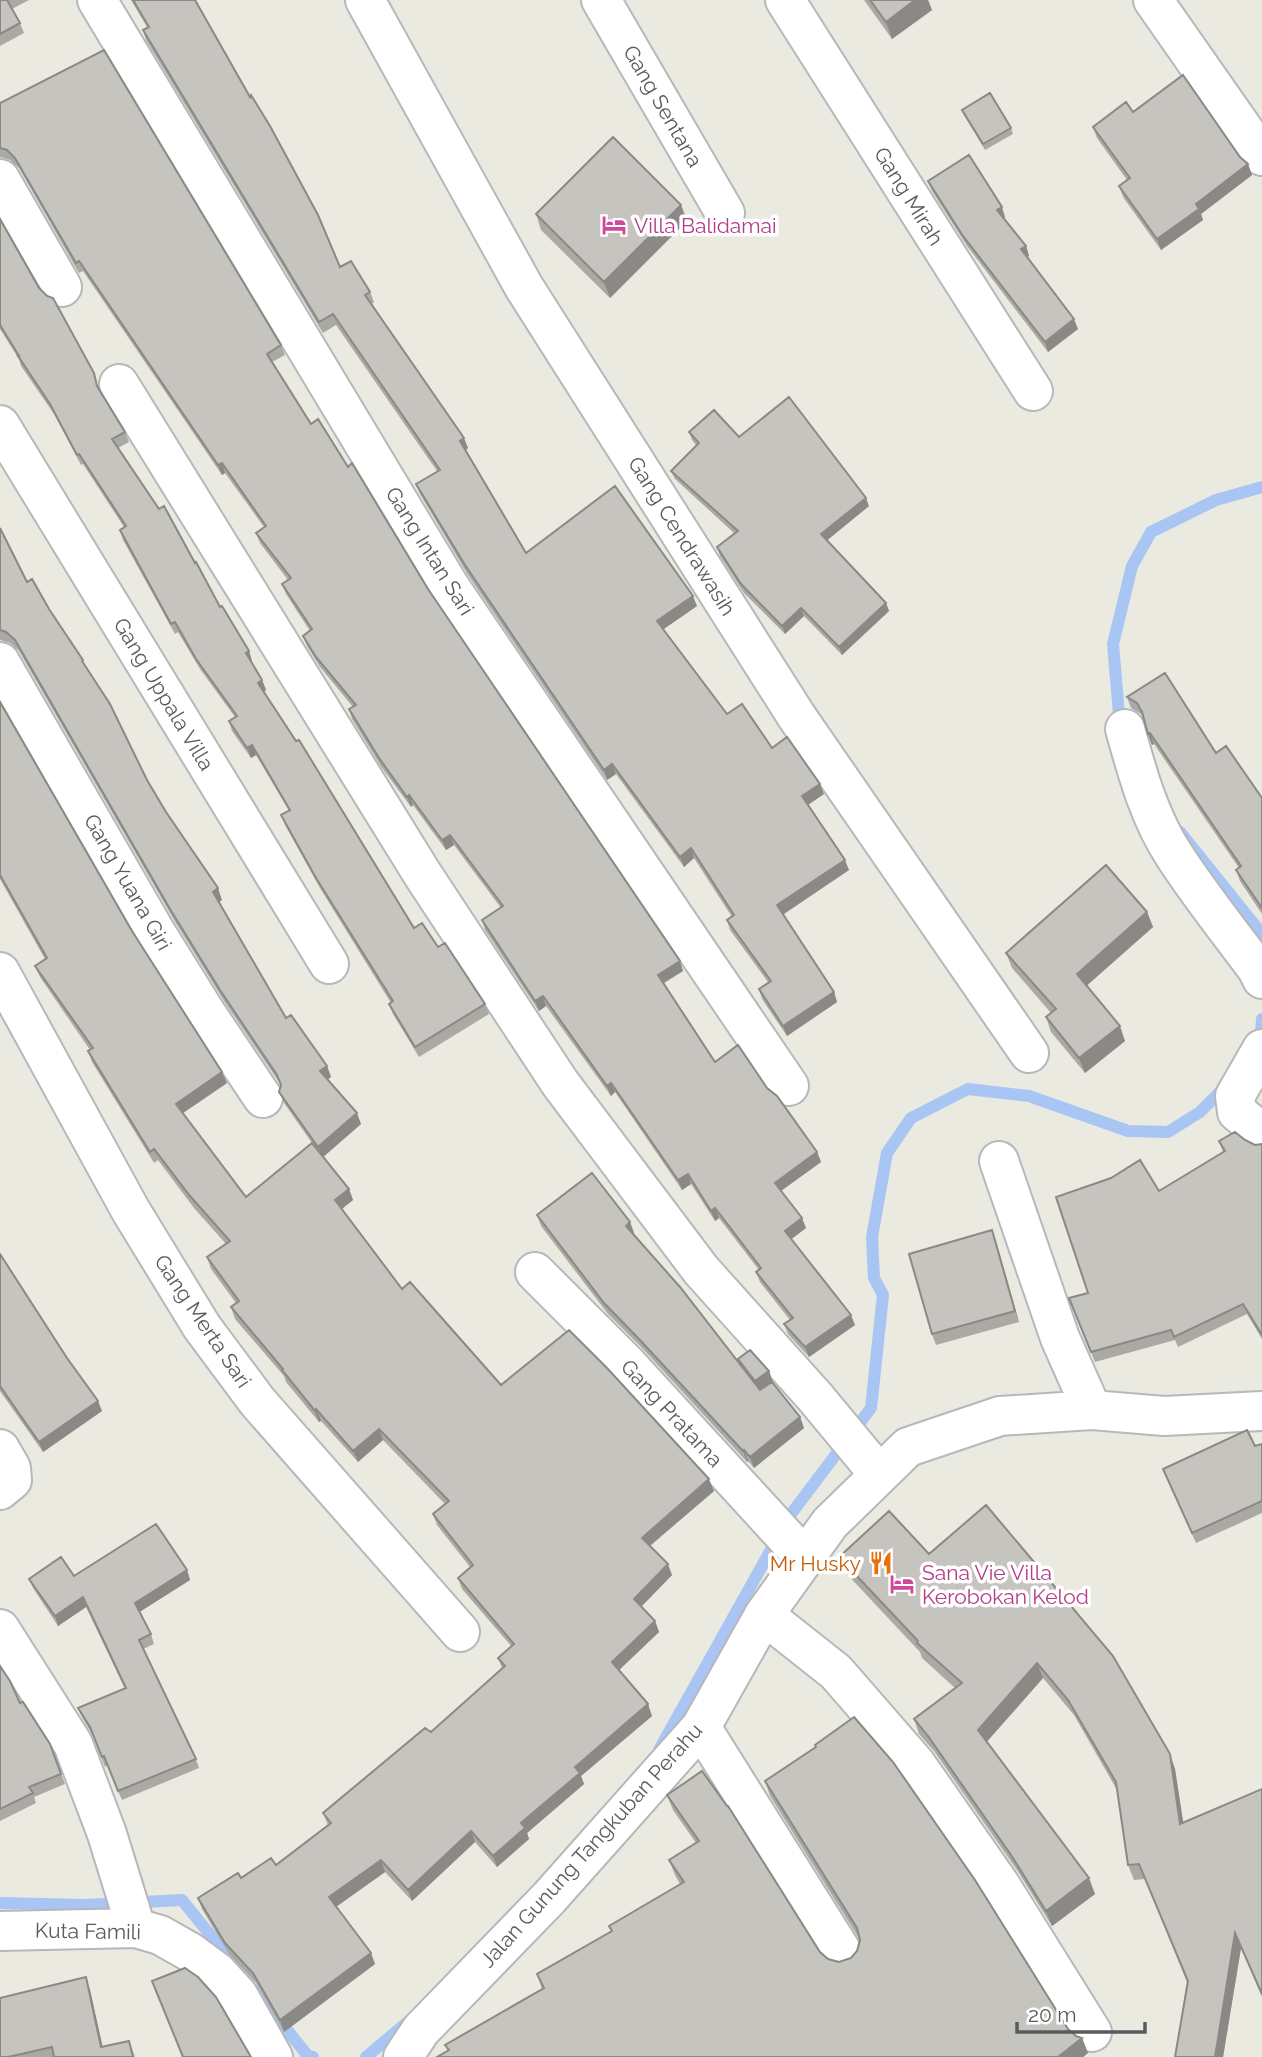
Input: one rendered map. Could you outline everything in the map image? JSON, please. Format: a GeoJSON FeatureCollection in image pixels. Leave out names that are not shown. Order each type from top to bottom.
{"type":"FeatureCollection","features":[{"type":"Feature","properties":{"kind":"street","name":"Gang Intan Sari"},"geometry":{"type":"LineString","coordinates":[[97,0],[450,587],[789,1086]]}},
{"type":"Feature","properties":{"kind":"street","name":"Gang Cendrawasih"},"geometry":{"type":"LineString","coordinates":[[365,0],[524,287],[797,717],[1029,1053]]}},
{"type":"Feature","properties":{"kind":"street","name":"Gang Sentana"},"geometry":{"type":"LineString","coordinates":[[601,0],[725,213]]}},
{"type":"Feature","properties":{"kind":"street","name":"Gang Mirah"},"geometry":{"type":"LineString","coordinates":[[785,0],[1033,391]]}},
{"type":"Feature","properties":{"kind":"street"},"geometry":{"type":"LineString","coordinates":[[1153,0],[1262,156]]}},
{"type":"Feature","properties":{"kind":"street"},"geometry":{"type":"LineString","coordinates":[[0,179],[62,287]]}},
{"type":"Feature","properties":{"kind":"street"},"geometry":{"type":"LineString","coordinates":[[119,384],[423,875],[560,1083],[701,1270],[815,1397],[878,1474]]}},
{"type":"Feature","properties":{"kind":"street","name":"Gang Uppala Villa"},"geometry":{"type":"LineString","coordinates":[[0,425],[329,964]]}},
{"type":"Feature","properties":{"kind":"street","name":"Gang Yuana Giri"},"geometry":{"type":"LineString","coordinates":[[0,662],[155,931],[263,1098]]}},
{"type":"Feature","properties":{"kind":"street"},"geometry":{"type":"LineString","coordinates":[[1125,729],[1138,777],[1154,817],[1173,853],[1262,979]]}},
{"type":"Feature","properties":{"kind":"street","name":"Gang Merta Sari"},"geometry":{"type":"LineString","coordinates":[[0,972],[131,1211],[202,1327],[257,1401],[460,1632]]}},
{"type":"Feature","properties":{"kind":"street"},"geometry":{"type":"LineString","coordinates":[[1262,1049],[1235,1096],[1237,1112],[1262,1133]]}},
{"type":"Feature","properties":{"kind":"street"},"geometry":{"type":"LineString","coordinates":[[999,1161],[1060,1338],[1092,1410]]}},
{"type":"Feature","properties":{"kind":"street","name":"Gang Pratama"},"geometry":{"type":"LineString","coordinates":[[535,1272],[626,1364],[805,1558]]}},
{"type":"Feature","properties":{"kind":"street","name":"Jalan Gunung Tangkuban Perahu"},"geometry":{"type":"LineString","coordinates":[[403,2057],[421,2029],[549,1898],[701,1727],[764,1615],[830,1523],[908,1447],[999,1416],[1092,1410],[1164,1416],[1262,1411]]}},
{"type":"Feature","properties":{"kind":"street"},"geometry":{"type":"LineString","coordinates":[[0,1449],[10,1468],[12,1480],[0,1490]]}},
{"type":"Feature","properties":{"kind":"street"},"geometry":{"type":"LineString","coordinates":[[764,1615],[836,1672],[916,1764],[999,1883],[1092,2032]]}},
{"type":"Feature","properties":{"kind":"street"},"geometry":{"type":"LineString","coordinates":[[0,1629],[73,1744],[107,1834],[136,1928]]}},
{"type":"Feature","properties":{"kind":"street"},"geometry":{"type":"LineString","coordinates":[[701,1727],[844,1955]]}},
{"type":"Feature","properties":{"kind":"street","name":"Kuta Famili"},"geometry":{"type":"LineString","coordinates":[[0,1931],[136,1928],[160,1935],[217,1972],[239,1995],[273,2057]]}},
{"type":"Feature","properties":{"kind":"building"},"geometry":{"type":"Polygon","coordinates":[[[0,0],[7,0],[20,23],[0,34],[0,0]]]}},
{"type":"Feature","properties":{"kind":"building"},"geometry":{"type":"Polygon","coordinates":[[[133,0],[195,0],[250,97],[251,95],[270,126],[318,215],[340,267],[351,261],[370,292],[365,295],[464,438],[460,441],[526,553],[615,486],[693,596],[657,621],[727,714],[742,704],[772,748],[787,737],[820,784],[802,796],[845,860],[777,905],[834,992],[783,1026],[759,989],[771,981],[727,920],[734,915],[691,848],[680,857],[612,764],[604,770],[465,565],[416,484],[440,470],[333,314],[319,322],[143,30],[149,27],[133,0]]]}},
{"type":"Feature","properties":{"kind":"building"},"geometry":{"type":"Polygon","coordinates":[[[870,0],[915,0],[886,22],[870,0]]]}},
{"type":"Feature","properties":{"kind":"building"},"geometry":{"type":"Polygon","coordinates":[[[104,50],[281,345],[267,354],[311,424],[318,419],[348,467],[352,463],[428,589],[680,961],[658,975],[715,1062],[738,1045],[767,1088],[777,1096],[817,1152],[775,1183],[802,1218],[785,1231],[851,1315],[805,1347],[784,1324],[793,1318],[756,1272],[761,1268],[715,1208],[711,1211],[688,1174],[678,1180],[611,1083],[607,1086],[543,996],[535,1001],[482,920],[503,906],[450,835],[442,840],[409,795],[407,797],[349,709],[356,705],[316,657],[303,636],[312,629],[282,584],[291,578],[256,533],[266,526],[222,463],[218,465],[79,261],[76,263],[15,158],[7,150],[0,148],[0,103],[104,50]]]}},
{"type":"Feature","properties":{"kind":"building"},"geometry":{"type":"Polygon","coordinates":[[[1183,75],[1240,157],[1248,164],[1196,204],[1199,209],[1157,239],[1119,186],[1130,178],[1093,127],[1126,102],[1133,112],[1183,75]]]}},
{"type":"Feature","properties":{"kind":"building"},"geometry":{"type":"Polygon","coordinates":[[[990,93],[1011,128],[983,144],[962,110],[990,93]]]}},
{"type":"Feature","properties":{"kind":"building","name":"Villa Balidamai"},"geometry":{"type":"Polygon","coordinates":[[[613,137],[681,205],[604,282],[536,214],[613,137]]]}},
{"type":"Feature","properties":{"kind":"building"},"geometry":{"type":"Polygon","coordinates":[[[969,155],[1002,207],[997,210],[1026,246],[1021,249],[1074,319],[1045,342],[963,236],[928,181],[969,155]]]}},
{"type":"Feature","properties":{"kind":"building"},"geometry":{"type":"Polygon","coordinates":[[[0,219],[39,288],[53,298],[94,373],[97,386],[125,432],[112,439],[159,509],[164,506],[220,607],[222,606],[249,651],[246,653],[262,680],[258,683],[296,741],[299,740],[414,928],[422,923],[438,947],[445,943],[485,1004],[415,1047],[389,1004],[393,1001],[316,878],[281,815],[290,810],[252,745],[247,748],[229,721],[237,716],[196,659],[175,622],[171,624],[120,530],[126,526],[79,454],[77,455],[50,404],[0,325],[0,219]]]}},
{"type":"Feature","properties":{"kind":"building"},"geometry":{"type":"Polygon","coordinates":[[[789,397],[866,498],[821,534],[886,603],[839,647],[801,608],[782,626],[741,584],[717,547],[738,531],[671,471],[699,443],[689,432],[714,410],[739,437],[789,397]]]}},
{"type":"Feature","properties":{"kind":"building"},"geometry":{"type":"Polygon","coordinates":[[[0,528],[27,582],[32,579],[110,704],[147,780],[166,812],[218,888],[213,892],[286,1018],[291,1015],[327,1066],[320,1071],[357,1113],[318,1147],[279,1092],[281,1085],[277,1075],[170,909],[15,640],[0,630],[0,528]]]}},
{"type":"Feature","properties":{"kind":"building"},"geometry":{"type":"Polygon","coordinates":[[[1165,673],[1216,753],[1226,746],[1262,798],[1262,908],[1236,870],[1241,866],[1150,733],[1148,734],[1137,703],[1127,697],[1165,673]]]}},
{"type":"Feature","properties":{"kind":"building"},"geometry":{"type":"Polygon","coordinates":[[[0,702],[132,931],[222,1072],[176,1104],[246,1197],[312,1143],[349,1189],[335,1200],[402,1289],[410,1282],[501,1385],[569,1330],[709,1479],[642,1538],[668,1564],[634,1599],[655,1621],[612,1662],[648,1704],[575,1767],[580,1773],[521,1823],[525,1828],[493,1856],[471,1831],[408,1890],[381,1860],[329,1897],[371,1953],[280,2020],[253,1973],[225,1943],[198,1898],[238,1873],[241,1878],[271,1858],[276,1865],[331,1823],[323,1813],[425,1728],[431,1732],[505,1666],[498,1658],[514,1644],[458,1578],[473,1565],[433,1514],[449,1501],[379,1429],[353,1451],[316,1409],[315,1411],[231,1307],[239,1301],[207,1257],[230,1241],[190,1196],[154,1149],[150,1152],[88,1051],[93,1048],[35,966],[47,958],[0,875],[0,702]]]}},
{"type":"Feature","properties":{"kind":"building"},"geometry":{"type":"Polygon","coordinates":[[[1106,865],[1147,912],[1077,974],[1120,1026],[1079,1058],[1046,1017],[1056,1009],[1006,953],[1106,865]]]}},
{"type":"Feature","properties":{"kind":"building"},"geometry":{"type":"Polygon","coordinates":[[[1235,1132],[1255,1145],[1262,1144],[1262,1335],[1243,1304],[1174,1337],[1171,1330],[1091,1352],[1069,1298],[1088,1293],[1056,1197],[1111,1178],[1140,1160],[1159,1191],[1225,1151],[1219,1141],[1235,1132]]]}},
{"type":"Feature","properties":{"kind":"building"},"geometry":{"type":"Polygon","coordinates":[[[592,1173],[630,1222],[626,1226],[680,1287],[760,1390],[772,1382],[800,1417],[750,1457],[604,1303],[537,1215],[592,1173]]]}},
{"type":"Feature","properties":{"kind":"building"},"geometry":{"type":"Polygon","coordinates":[[[992,1230],[1015,1311],[932,1334],[909,1254],[992,1230]]]}},
{"type":"Feature","properties":{"kind":"building"},"geometry":{"type":"Polygon","coordinates":[[[0,1254],[98,1401],[39,1442],[0,1386],[0,1254]]]}},
{"type":"Feature","properties":{"kind":"building"},"geometry":{"type":"Polygon","coordinates":[[[750,1350],[769,1371],[755,1381],[738,1359],[750,1350]]]}},
{"type":"Feature","properties":{"kind":"building"},"geometry":{"type":"Polygon","coordinates":[[[1247,1430],[1255,1446],[1262,1444],[1262,1501],[1192,1533],[1163,1469],[1247,1430]]]}},
{"type":"Feature","properties":{"kind":"building"},"geometry":{"type":"Polygon","coordinates":[[[986,1505],[1113,1656],[1170,1754],[1180,1824],[1262,1789],[1262,1994],[1235,1933],[1215,2057],[1175,2057],[1188,1981],[1139,1864],[1128,1865],[1116,1782],[1068,1700],[1037,1663],[978,1730],[1089,1878],[1046,1911],[1011,1855],[914,1719],[962,1683],[917,1643],[839,1557],[889,1511],[929,1554],[986,1505]]]}},
{"type":"Feature","properties":{"kind":"building"},"geometry":{"type":"Polygon","coordinates":[[[156,1524],[187,1570],[135,1603],[151,1634],[139,1640],[196,1759],[118,1791],[104,1756],[102,1757],[90,1727],[78,1708],[126,1688],[83,1597],[55,1616],[29,1579],[61,1557],[74,1576],[156,1524]]]}},
{"type":"Feature","properties":{"kind":"building"},"geometry":{"type":"Polygon","coordinates":[[[0,1666],[20,1703],[23,1702],[50,1744],[61,1774],[29,1787],[33,1793],[0,1809],[0,1666]]]}},
{"type":"Feature","properties":{"kind":"building"},"geometry":{"type":"Polygon","coordinates":[[[854,1717],[893,1762],[975,1880],[1068,2029],[1082,2038],[1058,2057],[437,2057],[449,2050],[445,2045],[544,1988],[537,1974],[612,1931],[609,1926],[684,1882],[669,1860],[699,1841],[667,1795],[702,1771],[728,1806],[820,1952],[828,1959],[839,1962],[851,1958],[857,1951],[860,1940],[857,1928],[765,1781],[816,1747],[815,1745],[854,1717]]]}},
{"type":"Feature","properties":{"kind":"building"},"geometry":{"type":"Polygon","coordinates":[[[185,1968],[198,1977],[216,1997],[251,2057],[183,2057],[152,1981],[185,1968]]]}},
{"type":"Feature","properties":{"kind":"building"},"geometry":{"type":"Polygon","coordinates":[[[86,1977],[101,2047],[129,2041],[133,2057],[54,2057],[52,2047],[0,2057],[0,1998],[86,1977]]]}},
{"type":"Feature","properties":{"kind":"waterway"},"geometry":{"type":"LineString","coordinates":[[1120,726],[1113,644],[1132,566],[1151,532],[1216,500],[1262,487]]}},
{"type":"Feature","properties":{"kind":"waterway"},"geometry":{"type":"LineString","coordinates":[[1180,832],[1262,934]]}},
{"type":"Feature","properties":{"kind":"waterway"},"geometry":{"type":"LineString","coordinates":[[1260,1046],[1262,1019]]}},
{"type":"Feature","properties":{"kind":"waterway"},"geometry":{"type":"LineString","coordinates":[[659,1750],[791,1514],[871,1408],[883,1295],[874,1278],[872,1237],[887,1153],[911,1118],[968,1089],[1029,1096],[1128,1131],[1168,1132],[1200,1112],[1226,1086]]}},
{"type":"Feature","properties":{"kind":"waterway"},"geometry":{"type":"LineString","coordinates":[[0,1903],[84,1905],[182,1900],[237,1968]]}},
{"type":"Feature","properties":{"kind":"waterway"},"geometry":{"type":"LineString","coordinates":[[255,1990],[308,2056],[313,2057]]}},
{"type":"Feature","properties":{"kind":"waterway"},"geometry":{"type":"LineString","coordinates":[[366,2057],[410,2020]]}},
{"type":"Feature","properties":{"kind":"place","name":"Villa Balidamai"},"geometry":{"type":"Point","coordinates":[614,225]}},
{"type":"Feature","properties":{"kind":"place","name":"Mr Husky"},"geometry":{"type":"Point","coordinates":[881,1563]}},
{"type":"Feature","properties":{"kind":"place","name":"Sana Vie Villa Kerobokan Kelod"},"geometry":{"type":"Point","coordinates":[902,1584]}}]}
